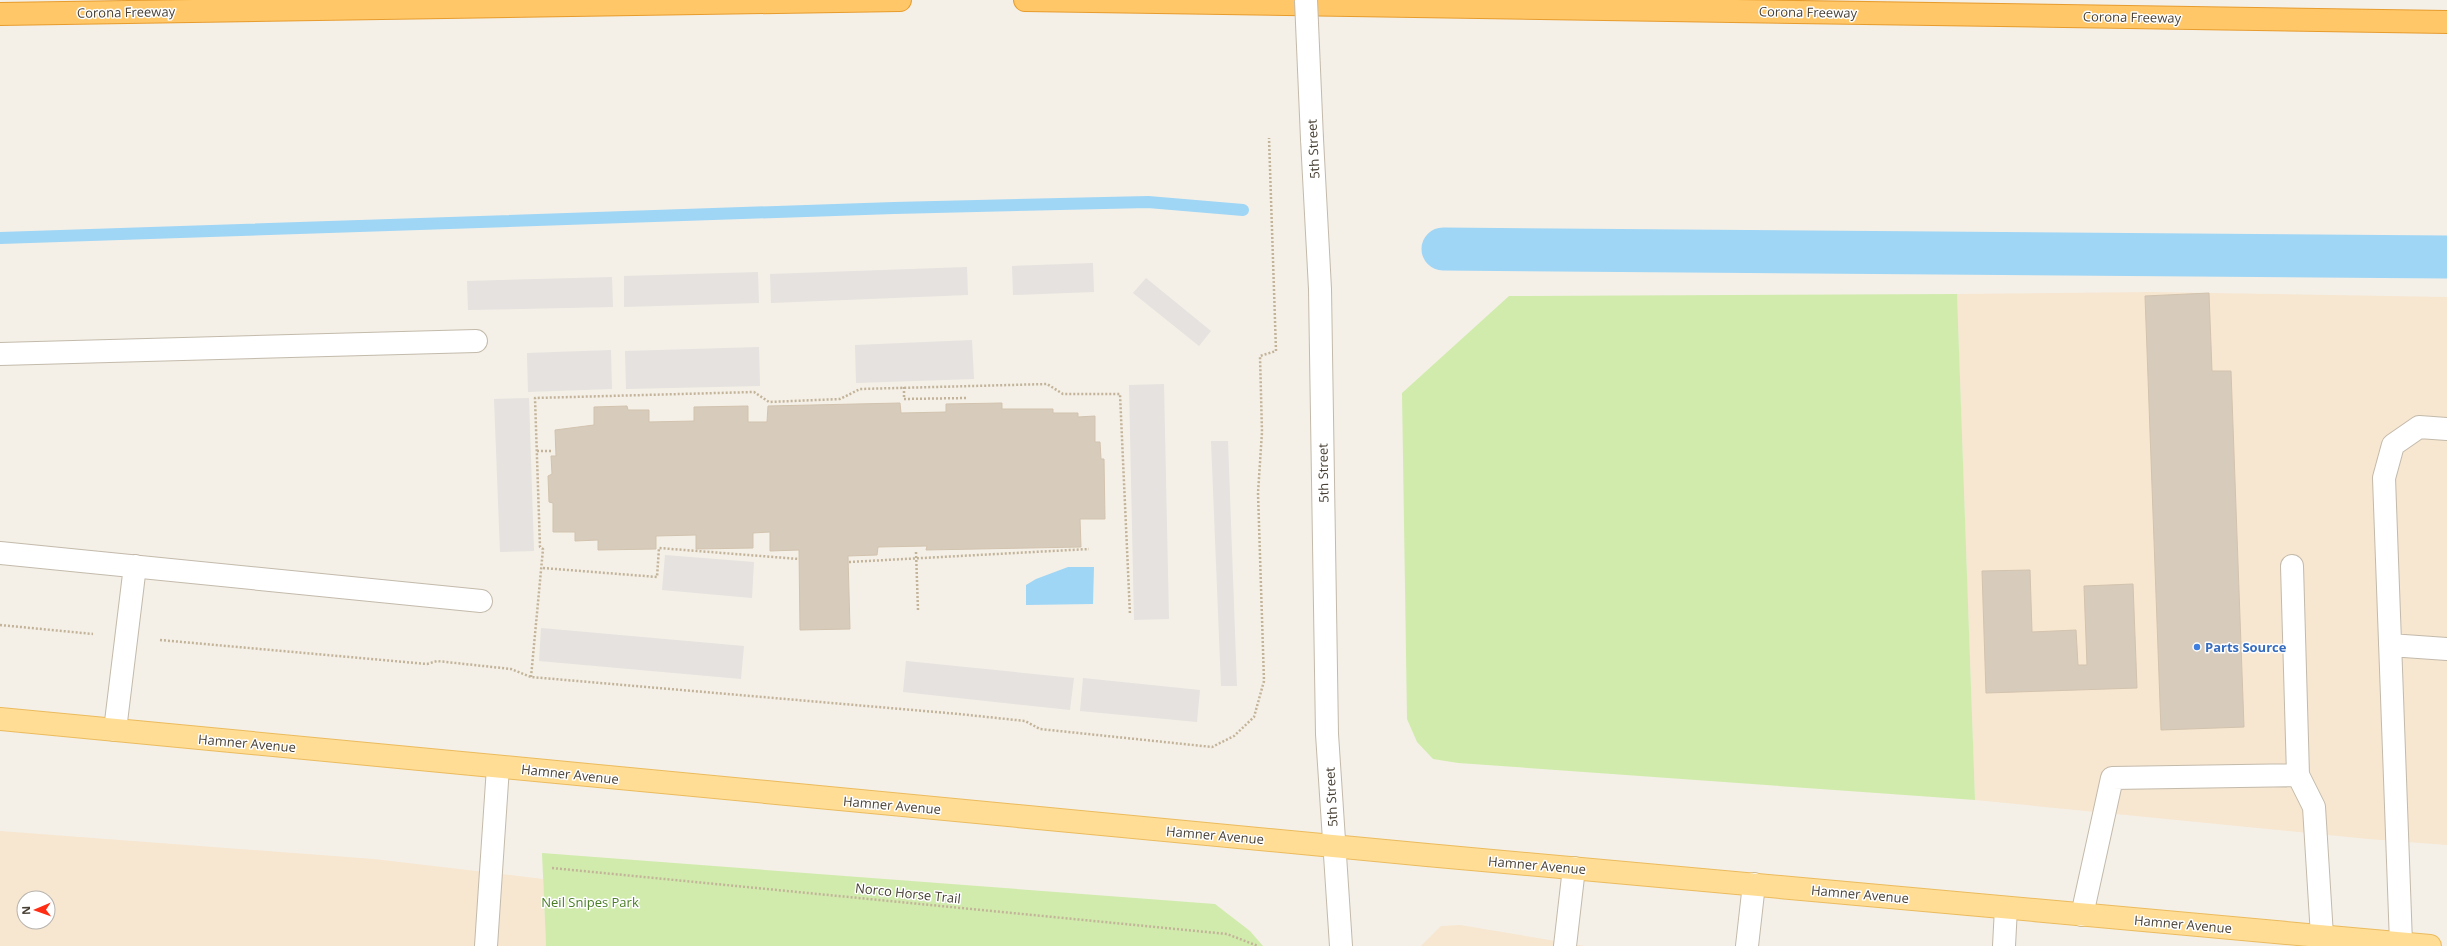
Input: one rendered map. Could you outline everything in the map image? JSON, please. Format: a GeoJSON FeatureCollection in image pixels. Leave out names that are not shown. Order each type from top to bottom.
{"type":"FeatureCollection","features":[{"type":"Feature","properties":{"kind":"highway","name":"Corona Freeway"},"geometry":{"type":"LineString","coordinates":[[0,14],[900,0]]}},
{"type":"Feature","properties":{"kind":"highway","name":"Corona Freeway"},"geometry":{"type":"LineString","coordinates":[[1024,0],[2447,22]]}},
{"type":"Feature","properties":{"kind":"main road","name":"Hamner Avenue"},"geometry":{"type":"LineString","coordinates":[[0,719],[1334,846],[2430,946]]}},
{"type":"Feature","properties":{"kind":"street","name":"5th Street"},"geometry":{"type":"LineString","coordinates":[[1306,0],[1320,289],[1327,734],[1341,946]]}},
{"type":"Feature","properties":{"kind":"street"},"geometry":{"type":"LineString","coordinates":[[0,354],[476,341]]}},
{"type":"Feature","properties":{"kind":"street"},"geometry":{"type":"LineString","coordinates":[[2401,943],[2384,478],[2393,445],[2419,427],[2447,429]]}},
{"type":"Feature","properties":{"kind":"street"},"geometry":{"type":"LineString","coordinates":[[0,553],[481,601]]}},
{"type":"Feature","properties":{"kind":"street"},"geometry":{"type":"LineString","coordinates":[[115,730],[135,566]]}},
{"type":"Feature","properties":{"kind":"street"},"geometry":{"type":"LineString","coordinates":[[2292,566],[2298,775],[2314,807],[2322,936]]}},
{"type":"Feature","properties":{"kind":"street"},"geometry":{"type":"LineString","coordinates":[[2390,645],[2447,649]]}},
{"type":"Feature","properties":{"kind":"street"},"geometry":{"type":"LineString","coordinates":[[486,946],[498,767]]}},
{"type":"Feature","properties":{"kind":"street"},"geometry":{"type":"LineString","coordinates":[[2082,915],[2112,778],[2298,775]]}},
{"type":"Feature","properties":{"kind":"street"},"geometry":{"type":"LineString","coordinates":[[1565,946],[1574,868]]}},
{"type":"Feature","properties":{"kind":"street"},"geometry":{"type":"LineString","coordinates":[[1747,946],[1754,884]]}},
{"type":"Feature","properties":{"kind":"street"},"geometry":{"type":"LineString","coordinates":[[2004,946],[2006,908]]}},
{"type":"Feature","properties":{"kind":"path"},"geometry":{"type":"LineString","coordinates":[[0,625],[427,664],[437,661],[511,669],[531,676],[1025,721],[1040,729],[1212,747],[1234,736],[1254,717],[1264,681],[1258,493],[1262,432],[1260,356],[1276,351],[1269,138]]}},
{"type":"Feature","properties":{"kind":"path"},"geometry":{"type":"LineString","coordinates":[[531,676],[543,568],[543,549],[540,547],[535,398],[754,392],[769,402],[840,399],[860,389],[1047,384],[1063,394],[1120,394],[1130,615]]}},
{"type":"Feature","properties":{"kind":"path"},"geometry":{"type":"LineString","coordinates":[[904,387],[904,399],[966,398]]}},
{"type":"Feature","properties":{"kind":"path"},"geometry":{"type":"LineString","coordinates":[[537,452],[551,451]]}},
{"type":"Feature","properties":{"kind":"path"},"geometry":{"type":"LineString","coordinates":[[543,568],[657,578],[659,548],[799,559]]}},
{"type":"Feature","properties":{"kind":"path"},"geometry":{"type":"LineString","coordinates":[[849,562],[902,560],[916,557],[1089,549]]}},
{"type":"Feature","properties":{"kind":"path"},"geometry":{"type":"LineString","coordinates":[[916,552],[918,610]]}},
{"type":"Feature","properties":{"kind":"path","name":"Norco Horse Trail"},"geometry":{"type":"LineString","coordinates":[[552,868],[1227,934],[1258,946]]}},
{"type":"Feature","properties":{"kind":"shaded area"},"geometry":{"type":"Polygon","coordinates":[[[1093,263],[1094,292],[1013,295],[1012,266],[1093,263]]]}},
{"type":"Feature","properties":{"kind":"shaded area"},"geometry":{"type":"Polygon","coordinates":[[[967,267],[968,295],[771,303],[770,274],[967,267]]]}},
{"type":"Feature","properties":{"kind":"shaded area"},"geometry":{"type":"Polygon","coordinates":[[[758,272],[759,303],[624,307],[624,276],[758,272]]]}},
{"type":"Feature","properties":{"kind":"shaded area"},"geometry":{"type":"Polygon","coordinates":[[[612,277],[613,307],[468,310],[467,281],[612,277]]]}},
{"type":"Feature","properties":{"kind":"shaded area"},"geometry":{"type":"Polygon","coordinates":[[[1146,278],[1211,331],[1199,346],[1133,293],[1146,278]]]}},
{"type":"Feature","properties":{"kind":"shaded area"},"geometry":{"type":"Polygon","coordinates":[[[2151,292],[2447,297],[2447,845],[2368,839],[1975,800],[1957,294],[2151,292]]]}},
{"type":"Feature","properties":{"kind":"shaded area"},"geometry":{"type":"Polygon","coordinates":[[[972,340],[974,379],[856,383],[855,345],[972,340]]]}},
{"type":"Feature","properties":{"kind":"shaded area"},"geometry":{"type":"Polygon","coordinates":[[[759,347],[760,386],[626,389],[625,351],[759,347]]]}},
{"type":"Feature","properties":{"kind":"shaded area"},"geometry":{"type":"Polygon","coordinates":[[[611,350],[612,389],[528,392],[527,353],[611,350]]]}},
{"type":"Feature","properties":{"kind":"shaded area"},"geometry":{"type":"Polygon","coordinates":[[[1164,384],[1169,619],[1134,620],[1129,385],[1164,384]]]}},
{"type":"Feature","properties":{"kind":"shaded area"},"geometry":{"type":"Polygon","coordinates":[[[529,398],[534,551],[500,552],[494,399],[529,398]]]}},
{"type":"Feature","properties":{"kind":"shaded area"},"geometry":{"type":"Polygon","coordinates":[[[1211,441],[1228,441],[1237,686],[1221,686],[1211,441]]]}},
{"type":"Feature","properties":{"kind":"shaded area"},"geometry":{"type":"Polygon","coordinates":[[[665,555],[754,562],[752,598],[662,590],[665,555]]]}},
{"type":"Feature","properties":{"kind":"shaded area"},"geometry":{"type":"Polygon","coordinates":[[[541,628],[744,646],[741,679],[539,661],[541,628]]]}},
{"type":"Feature","properties":{"kind":"shaded area"},"geometry":{"type":"Polygon","coordinates":[[[906,661],[1074,678],[1070,710],[903,692],[906,661]]]}},
{"type":"Feature","properties":{"kind":"shaded area"},"geometry":{"type":"Polygon","coordinates":[[[1083,678],[1200,690],[1197,722],[1080,711],[1083,678]]]}},
{"type":"Feature","properties":{"kind":"shaded area"},"geometry":{"type":"Polygon","coordinates":[[[0,831],[374,859],[543,879],[546,946],[0,946],[0,831]]]}},
{"type":"Feature","properties":{"kind":"shaded area"},"geometry":{"type":"Polygon","coordinates":[[[1460,925],[1585,946],[1421,946],[1441,926],[1460,925]]]}},
{"type":"Feature","properties":{"kind":"green space"},"geometry":{"type":"Polygon","coordinates":[[[1957,294],[1975,800],[1458,763],[1433,759],[1417,742],[1407,719],[1402,393],[1509,296],[1957,294]]]}},
{"type":"Feature","properties":{"kind":"green space","name":"Neil Snipes Park"},"geometry":{"type":"Polygon","coordinates":[[[542,853],[1215,904],[1250,931],[1263,946],[546,946],[542,853]]]}},
{"type":"Feature","properties":{"kind":"water"},"geometry":{"type":"Polygon","coordinates":[[[1068,567],[1094,567],[1093,604],[1026,605],[1026,585],[1036,579],[1068,567]]]}},
{"type":"Feature","properties":{"kind":"building"},"geometry":{"type":"Polygon","coordinates":[[[2209,293],[2212,371],[2231,371],[2244,727],[2161,730],[2145,296],[2209,293]]]}},
{"type":"Feature","properties":{"kind":"building"},"geometry":{"type":"Polygon","coordinates":[[[900,403],[901,413],[946,412],[946,404],[1002,403],[1002,409],[1053,409],[1053,413],[1078,413],[1078,417],[1095,416],[1095,442],[1100,442],[1101,459],[1104,459],[1105,519],[1080,519],[1081,547],[926,550],[927,546],[878,547],[877,555],[848,556],[850,629],[800,630],[799,550],[770,551],[770,532],[753,533],[753,548],[696,549],[696,535],[656,536],[656,549],[598,550],[598,540],[575,541],[575,532],[553,532],[553,503],[549,502],[548,476],[552,474],[551,456],[556,456],[555,430],[594,425],[594,407],[627,406],[628,410],[649,410],[649,422],[694,421],[694,407],[748,406],[748,422],[767,422],[768,406],[900,403]]]}},
{"type":"Feature","properties":{"kind":"building"},"geometry":{"type":"Polygon","coordinates":[[[2030,570],[2032,632],[2076,630],[2078,665],[2087,665],[2084,586],[2133,584],[2137,688],[1986,693],[1982,571],[2030,570]]]}},
{"type":"Feature","properties":{"kind":"waterway"},"geometry":{"type":"LineString","coordinates":[[0,238],[894,208],[1148,202],[1243,210]]}},
{"type":"Feature","properties":{"kind":"waterway"},"geometry":{"type":"LineString","coordinates":[[1443,249],[2447,257]]}},
{"type":"Feature","properties":{"kind":"place","name":"Parts Source"},"geometry":{"type":"Point","coordinates":[2197,647]}}]}
